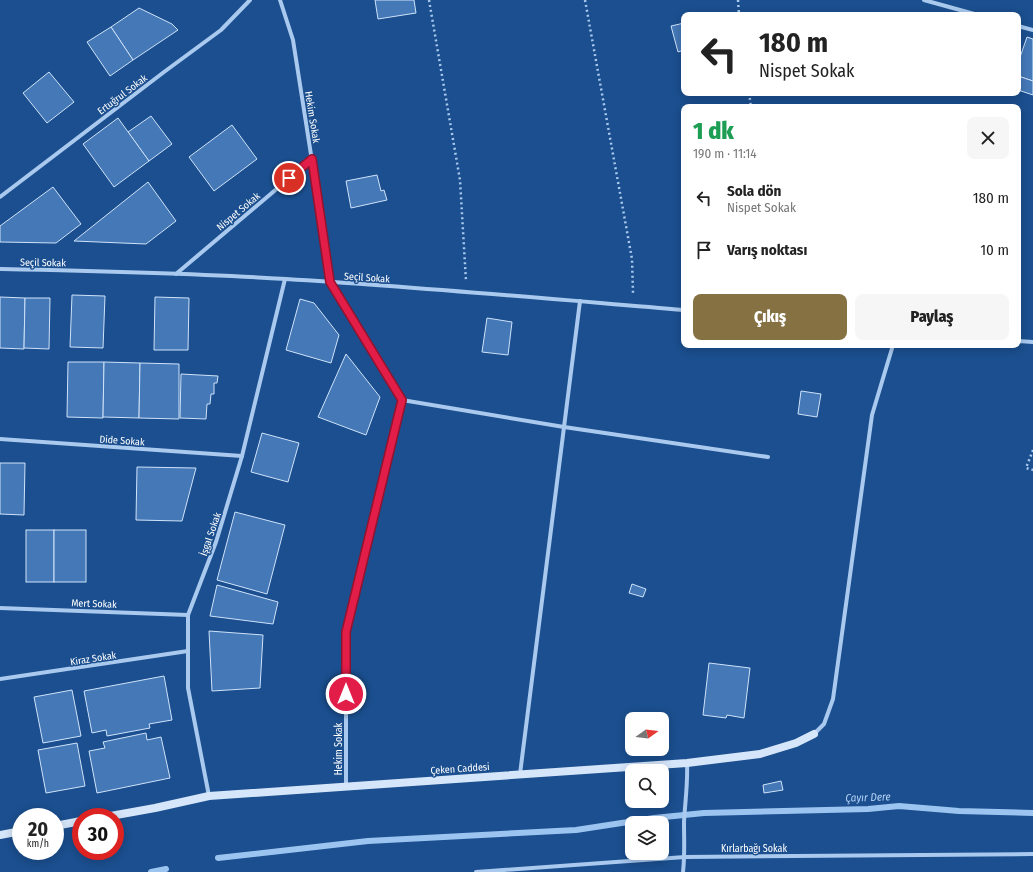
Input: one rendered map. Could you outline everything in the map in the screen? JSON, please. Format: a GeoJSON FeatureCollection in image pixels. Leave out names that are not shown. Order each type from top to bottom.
{"type":"FeatureCollection","features":[{"type":"Feature","properties":{"kind":"street","name":"Ertuğrul Sokak"},"geometry":{"type":"LineString","coordinates":[[0,197],[221,30],[250,0]]}},
{"type":"Feature","properties":{"kind":"street","name":"Hekim Sokak"},"geometry":{"type":"LineString","coordinates":[[280,0],[293,40],[330,282],[402,400],[346,632],[346,787]]}},
{"type":"Feature","properties":{"kind":"street"},"geometry":{"type":"LineString","coordinates":[[924,0],[967,12]]}},
{"type":"Feature","properties":{"kind":"street"},"geometry":{"type":"LineString","coordinates":[[1021,27],[1033,30]]}},
{"type":"Feature","properties":{"kind":"street","name":"Nispet Sokak"},"geometry":{"type":"LineString","coordinates":[[176,274],[312,159]]}},
{"type":"Feature","properties":{"kind":"street","name":"Seçil Sokak"},"geometry":{"type":"LineString","coordinates":[[0,269],[87,270],[285,279],[681,310]]}},
{"type":"Feature","properties":{"kind":"street","name":"İşgal Sokak"},"geometry":{"type":"LineString","coordinates":[[209,796],[188,688],[188,615],[216,542],[242,456],[285,279]]}},
{"type":"Feature","properties":{"kind":"street"},"geometry":{"type":"LineString","coordinates":[[520,774],[580,301]]}},
{"type":"Feature","properties":{"kind":"street"},"geometry":{"type":"LineString","coordinates":[[1021,341],[1033,342]]}},
{"type":"Feature","properties":{"kind":"street"},"geometry":{"type":"LineString","coordinates":[[814,734],[824,724],[833,699],[872,415],[892,348]]}},
{"type":"Feature","properties":{"kind":"street"},"geometry":{"type":"LineString","coordinates":[[402,400],[564,427],[768,457]]}},
{"type":"Feature","properties":{"kind":"street","name":"Dide Sokak"},"geometry":{"type":"LineString","coordinates":[[0,440],[242,456]]}},
{"type":"Feature","properties":{"kind":"street","name":"Mert Sokak"},"geometry":{"type":"LineString","coordinates":[[0,608],[188,615]]}},
{"type":"Feature","properties":{"kind":"street","name":"Kiraz Sokak"},"geometry":{"type":"LineString","coordinates":[[0,679],[188,651]]}},
{"type":"Feature","properties":{"kind":"street","name":"Çeken Caddesi"},"geometry":{"type":"LineString","coordinates":[[124,813],[209,796],[687,763],[760,754],[796,743],[814,734]]}},
{"type":"Feature","properties":{"kind":"street"},"geometry":{"type":"LineString","coordinates":[[684,872],[684,822],[688,779],[687,763]]}},
{"type":"Feature","properties":{"kind":"street"},"geometry":{"type":"LineString","coordinates":[[0,835],[12,833]]}},
{"type":"Feature","properties":{"kind":"street","name":"Kırlarbağı Sokak"},"geometry":{"type":"LineString","coordinates":[[476,872],[685,857],[1033,854]]}},
{"type":"Feature","properties":{"kind":"path"},"geometry":{"type":"LineString","coordinates":[[429,0],[460,180],[466,292]]}},
{"type":"Feature","properties":{"kind":"path"},"geometry":{"type":"LineString","coordinates":[[585,0],[632,259],[634,306]]}},
{"type":"Feature","properties":{"kind":"path"},"geometry":{"type":"LineString","coordinates":[[738,0],[740,12]]}},
{"type":"Feature","properties":{"kind":"path"},"geometry":{"type":"LineString","coordinates":[[1033,450],[1026,468],[1033,470]]}},
{"type":"Feature","properties":{"kind":"building"},"geometry":{"type":"Polygon","coordinates":[[[375,0],[414,0],[416,13],[378,19],[375,0]]]}},
{"type":"Feature","properties":{"kind":"building"},"geometry":{"type":"Polygon","coordinates":[[[139,8],[172,24],[178,30],[133,60],[111,27],[139,8]]]}},
{"type":"Feature","properties":{"kind":"building"},"geometry":{"type":"Polygon","coordinates":[[[681,24],[681,51],[678,52],[671,26],[681,24]]]}},
{"type":"Feature","properties":{"kind":"building"},"geometry":{"type":"Polygon","coordinates":[[[111,27],[133,60],[110,76],[87,42],[111,27]]]}},
{"type":"Feature","properties":{"kind":"building"},"geometry":{"type":"Polygon","coordinates":[[[1027,37],[1033,39],[1033,81],[1021,77],[1021,54],[1027,37]]]}},
{"type":"Feature","properties":{"kind":"building"},"geometry":{"type":"Polygon","coordinates":[[[49,72],[74,102],[47,123],[23,93],[49,72]]]}},
{"type":"Feature","properties":{"kind":"building"},"geometry":{"type":"Polygon","coordinates":[[[1021,77],[1033,81],[1033,95],[1021,91],[1021,77]]]}},
{"type":"Feature","properties":{"kind":"building"},"geometry":{"type":"Polygon","coordinates":[[[151,116],[172,144],[149,161],[128,132],[151,116]]]}},
{"type":"Feature","properties":{"kind":"building"},"geometry":{"type":"Polygon","coordinates":[[[118,118],[149,161],[114,187],[83,144],[118,118]]]}},
{"type":"Feature","properties":{"kind":"building"},"geometry":{"type":"Polygon","coordinates":[[[232,125],[257,159],[214,191],[189,157],[232,125]]]}},
{"type":"Feature","properties":{"kind":"building"},"geometry":{"type":"Polygon","coordinates":[[[377,175],[381,191],[384,190],[387,200],[351,208],[346,181],[377,175]]]}},
{"type":"Feature","properties":{"kind":"building"},"geometry":{"type":"Polygon","coordinates":[[[148,182],[176,221],[146,244],[74,241],[148,182]]]}},
{"type":"Feature","properties":{"kind":"building"},"geometry":{"type":"Polygon","coordinates":[[[53,187],[81,224],[56,243],[0,242],[0,226],[53,187]]]}},
{"type":"Feature","properties":{"kind":"building"},"geometry":{"type":"Polygon","coordinates":[[[72,295],[105,296],[103,348],[70,347],[72,295]]]}},
{"type":"Feature","properties":{"kind":"building"},"geometry":{"type":"Polygon","coordinates":[[[0,297],[25,298],[24,349],[0,348],[0,297]]]}},
{"type":"Feature","properties":{"kind":"building"},"geometry":{"type":"Polygon","coordinates":[[[155,297],[189,298],[188,350],[154,350],[155,297]]]}},
{"type":"Feature","properties":{"kind":"building"},"geometry":{"type":"Polygon","coordinates":[[[25,298],[50,298],[49,349],[24,348],[25,298]]]}},
{"type":"Feature","properties":{"kind":"building"},"geometry":{"type":"Polygon","coordinates":[[[300,299],[314,303],[339,335],[331,363],[286,350],[300,299]]]}},
{"type":"Feature","properties":{"kind":"building"},"geometry":{"type":"Polygon","coordinates":[[[487,318],[512,322],[508,355],[482,352],[487,318]]]}},
{"type":"Feature","properties":{"kind":"building"},"geometry":{"type":"Polygon","coordinates":[[[346,354],[380,397],[366,435],[318,417],[346,354]]]}},
{"type":"Feature","properties":{"kind":"building"},"geometry":{"type":"Polygon","coordinates":[[[68,362],[104,362],[103,418],[67,417],[68,362]]]}},
{"type":"Feature","properties":{"kind":"building"},"geometry":{"type":"Polygon","coordinates":[[[104,362],[140,363],[139,418],[103,417],[104,362]]]}},
{"type":"Feature","properties":{"kind":"building"},"geometry":{"type":"Polygon","coordinates":[[[140,363],[179,364],[179,419],[139,418],[140,363]]]}},
{"type":"Feature","properties":{"kind":"building"},"geometry":{"type":"Polygon","coordinates":[[[181,374],[218,376],[217,383],[214,383],[214,394],[211,394],[210,404],[207,404],[206,419],[180,418],[181,374]]]}},
{"type":"Feature","properties":{"kind":"building"},"geometry":{"type":"Polygon","coordinates":[[[801,391],[821,394],[817,417],[798,414],[801,391]]]}},
{"type":"Feature","properties":{"kind":"building"},"geometry":{"type":"Polygon","coordinates":[[[262,433],[299,443],[288,482],[251,472],[262,433]]]}},
{"type":"Feature","properties":{"kind":"building"},"geometry":{"type":"Polygon","coordinates":[[[0,463],[25,463],[24,515],[0,514],[0,463]]]}},
{"type":"Feature","properties":{"kind":"building"},"geometry":{"type":"Polygon","coordinates":[[[137,467],[196,468],[182,521],[136,520],[137,467]]]}},
{"type":"Feature","properties":{"kind":"building"},"geometry":{"type":"Polygon","coordinates":[[[235,512],[285,525],[267,594],[217,580],[235,512]]]}},
{"type":"Feature","properties":{"kind":"building"},"geometry":{"type":"Polygon","coordinates":[[[26,530],[54,530],[54,582],[26,582],[26,530]]]}},
{"type":"Feature","properties":{"kind":"building"},"geometry":{"type":"Polygon","coordinates":[[[54,530],[86,530],[86,582],[54,582],[54,530]]]}},
{"type":"Feature","properties":{"kind":"building"},"geometry":{"type":"Polygon","coordinates":[[[632,584],[646,589],[643,597],[629,593],[632,584]]]}},
{"type":"Feature","properties":{"kind":"building"},"geometry":{"type":"Polygon","coordinates":[[[217,585],[278,602],[273,624],[210,616],[217,585]]]}},
{"type":"Feature","properties":{"kind":"building"},"geometry":{"type":"Polygon","coordinates":[[[209,631],[263,635],[260,688],[212,691],[209,631]]]}},
{"type":"Feature","properties":{"kind":"building"},"geometry":{"type":"Polygon","coordinates":[[[709,663],[750,668],[744,718],[727,715],[726,718],[703,715],[709,663]]]}},
{"type":"Feature","properties":{"kind":"building"},"geometry":{"type":"Polygon","coordinates":[[[164,676],[172,720],[149,724],[150,728],[107,736],[106,730],[92,733],[84,691],[164,676]]]}},
{"type":"Feature","properties":{"kind":"building"},"geometry":{"type":"Polygon","coordinates":[[[72,690],[81,736],[43,743],[34,697],[72,690]]]}},
{"type":"Feature","properties":{"kind":"building"},"geometry":{"type":"Polygon","coordinates":[[[146,733],[147,740],[161,737],[170,778],[97,793],[89,751],[105,748],[103,742],[146,733]]]}},
{"type":"Feature","properties":{"kind":"building"},"geometry":{"type":"Polygon","coordinates":[[[77,743],[85,786],[46,793],[38,750],[77,743]]]}},
{"type":"Feature","properties":{"kind":"building"},"geometry":{"type":"Polygon","coordinates":[[[781,781],[783,790],[764,793],[763,785],[781,781]]]}},
{"type":"Feature","properties":{"kind":"waterway","name":"Çayır Dere"},"geometry":{"type":"LineString","coordinates":[[218,858],[368,841],[576,830],[654,818],[704,813],[868,809],[899,806],[959,811],[1033,813]]}},
{"type":"Feature","properties":{"kind":"waterway"},"geometry":{"type":"LineString","coordinates":[[151,872],[166,869]]}},
{"type":"Feature","properties":{"kind":"route"},"geometry":{"type":"LineString","coordinates":[[289,178],[312,159],[330,282],[402,400],[346,632],[346,694]]}}]}
